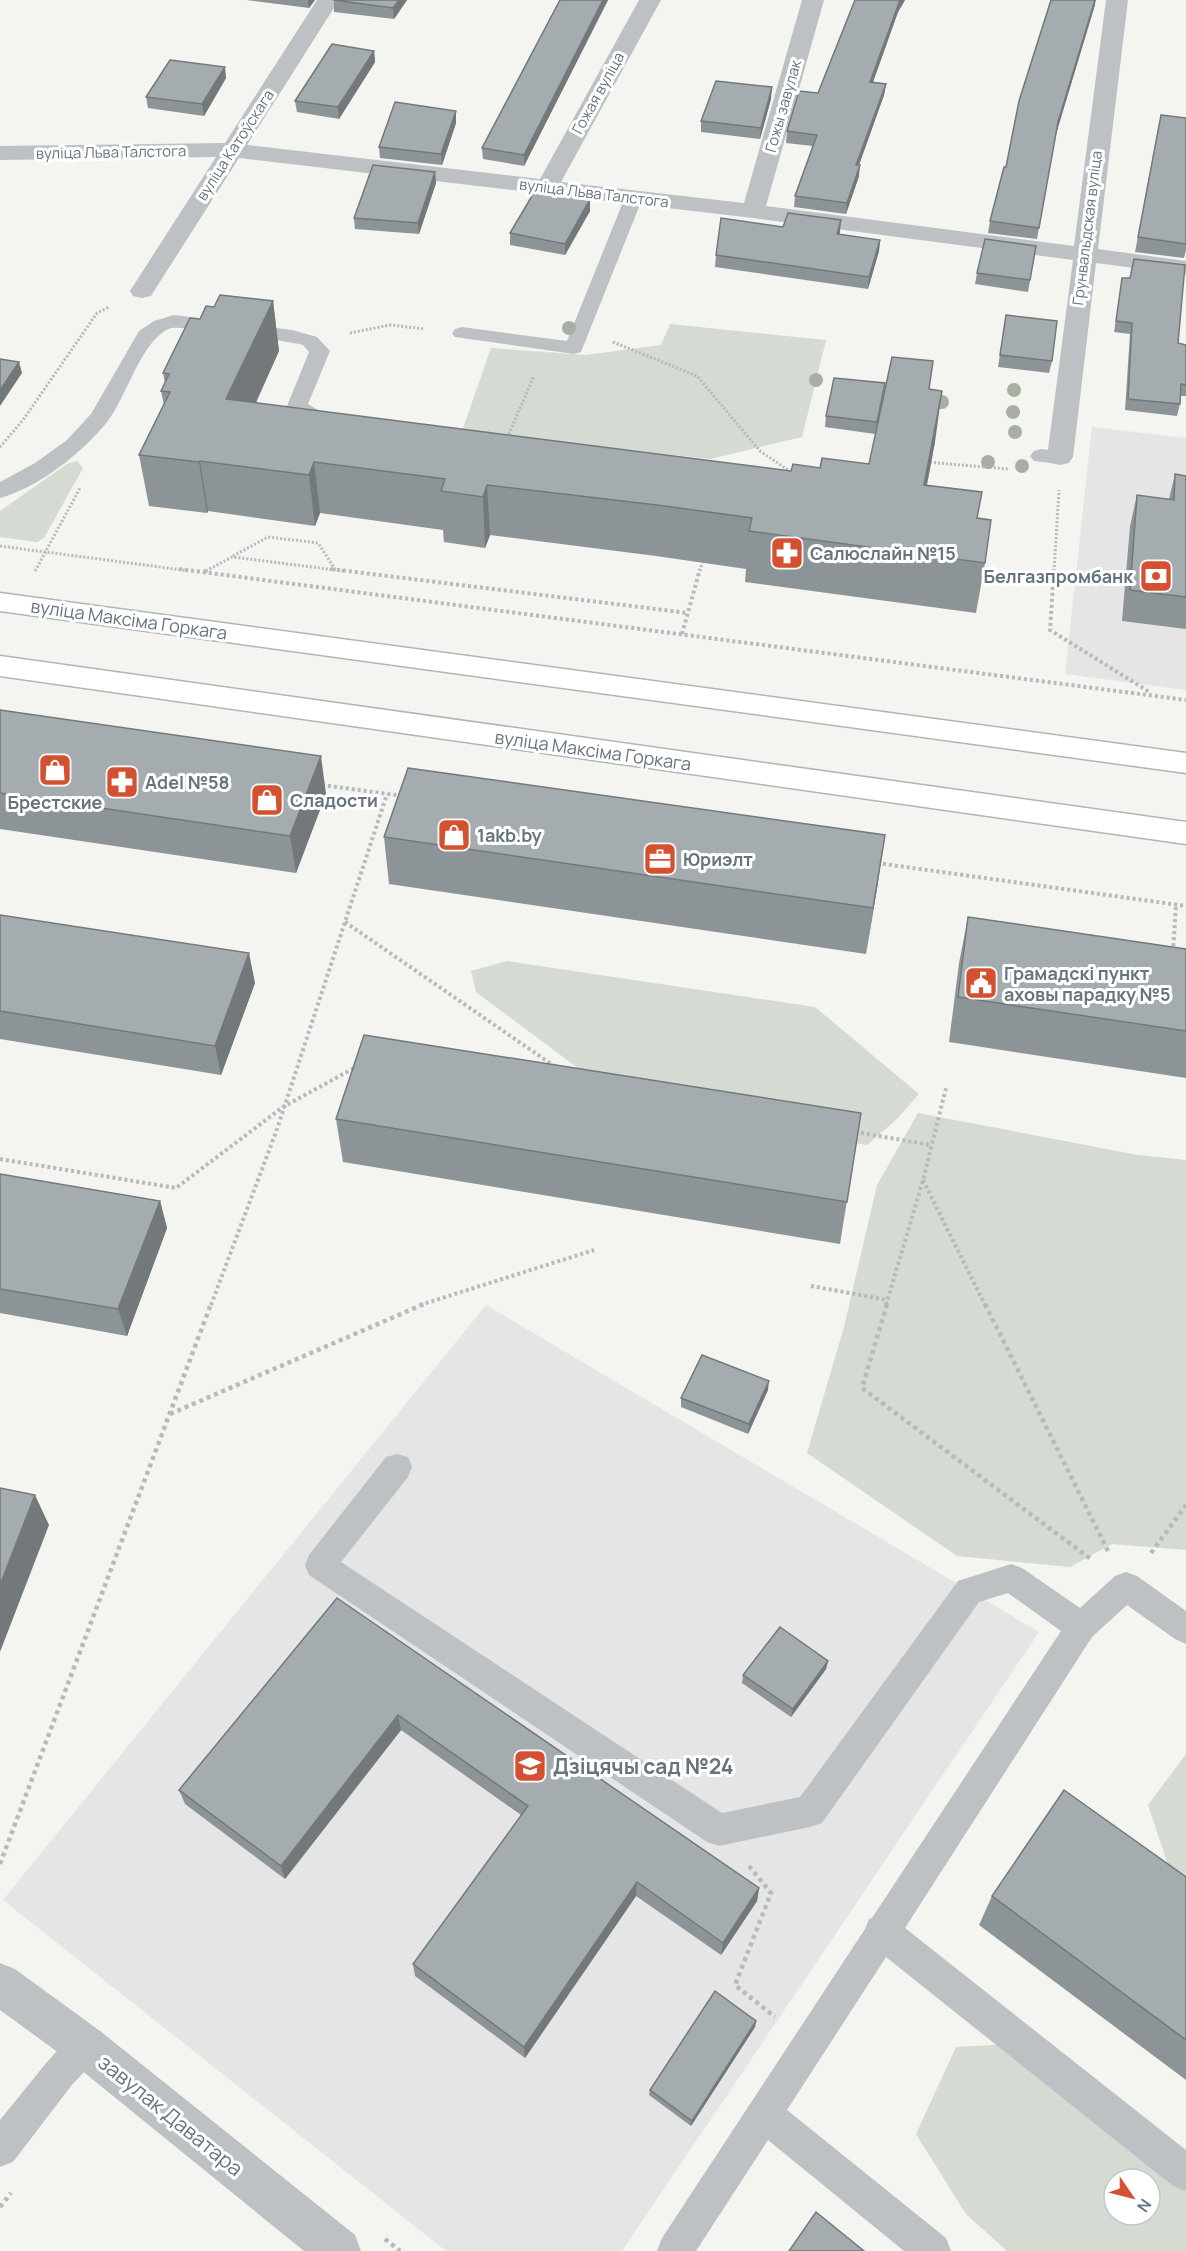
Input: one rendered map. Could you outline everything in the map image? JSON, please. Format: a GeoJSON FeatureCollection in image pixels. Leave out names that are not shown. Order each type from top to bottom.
{"type":"FeatureCollection","features":[{"type":"Feature","properties":{"kind":"main road","name":"вуліца Максіма Горкага"},"geometry":{"type":"LineString","coordinates":[[0,602],[1186,763]]}},
{"type":"Feature","properties":{"kind":"main road","name":"вуліца Максіма Горкага"},"geometry":{"type":"LineString","coordinates":[[0,666],[1186,833]]}},
{"type":"Feature","properties":{"kind":"street","name":"вуліца Катоўскага"},"geometry":{"type":"LineString","coordinates":[[142,291],[328,0]]}},
{"type":"Feature","properties":{"kind":"street","name":"Гожая вуліца"},"geometry":{"type":"LineString","coordinates":[[547,187],[650,0]]}},
{"type":"Feature","properties":{"kind":"street","name":"Гожы завулак"},"geometry":{"type":"LineString","coordinates":[[753,211],[813,0]]}},
{"type":"Feature","properties":{"kind":"street","name":"Грунвальдская вуліца"},"geometry":{"type":"LineString","coordinates":[[1050,456],[1083,255],[1117,0]]}},
{"type":"Feature","properties":{"kind":"street","name":"вуліца Льва Талстога"},"geometry":{"type":"LineString","coordinates":[[0,153],[232,150],[753,211],[1186,268]]}},
{"type":"Feature","properties":{"kind":"street","name":"завулак Даватара"},"geometry":{"type":"LineString","coordinates":[[0,1984],[85,2046],[339,2251]]}},
{"type":"Feature","properties":{"kind":"lane"},"geometry":{"type":"LineString","coordinates":[[462,333],[574,348],[634,197]]}},
{"type":"Feature","properties":{"kind":"lane"},"geometry":{"type":"LineString","coordinates":[[0,491],[43,468],[74,445],[100,417],[146,336],[161,325],[174,321],[292,336],[310,341],[320,351],[297,406],[311,415],[355,423]]}},
{"type":"Feature","properties":{"kind":"lane"},"geometry":{"type":"LineString","coordinates":[[397,1467],[320,1565],[719,1830],[810,1811],[969,1591],[1011,1578],[1081,1627]]}},
{"type":"Feature","properties":{"kind":"lane"},"geometry":{"type":"LineString","coordinates":[[675,2251],[881,1931],[1081,1627],[1126,1586],[1186,1629]]}},
{"type":"Feature","properties":{"kind":"lane"},"geometry":{"type":"LineString","coordinates":[[881,1931],[1186,2174]]}},
{"type":"Feature","properties":{"kind":"lane"},"geometry":{"type":"LineString","coordinates":[[0,2149],[59,2074],[85,2046]]}},
{"type":"Feature","properties":{"kind":"lane"},"geometry":{"type":"LineString","coordinates":[[764,2114],[933,2251]]}},
{"type":"Feature","properties":{"kind":"path"},"geometry":{"type":"LineString","coordinates":[[1,445],[23,420],[97,313],[142,291]]}},
{"type":"Feature","properties":{"kind":"path"},"geometry":{"type":"LineString","coordinates":[[310,341],[390,325],[462,333]]}},
{"type":"Feature","properties":{"kind":"path"},"geometry":{"type":"LineString","coordinates":[[581,332],[594,334],[697,376],[760,451],[799,478]]}},
{"type":"Feature","properties":{"kind":"path"},"geometry":{"type":"LineString","coordinates":[[505,441],[547,344]]}},
{"type":"Feature","properties":{"kind":"path"},"geometry":{"type":"LineString","coordinates":[[926,462],[1015,469]]}},
{"type":"Feature","properties":{"kind":"path"},"geometry":{"type":"LineString","coordinates":[[1059,484],[1050,630],[1154,695]]}},
{"type":"Feature","properties":{"kind":"path"},"geometry":{"type":"LineString","coordinates":[[204,572],[268,537],[318,543],[335,569]]}},
{"type":"Feature","properties":{"kind":"path"},"geometry":{"type":"LineString","coordinates":[[0,546],[1186,700]]}},
{"type":"Feature","properties":{"kind":"path"},"geometry":{"type":"LineString","coordinates":[[232,557],[688,613]]}},
{"type":"Feature","properties":{"kind":"path"},"geometry":{"type":"LineString","coordinates":[[681,634],[702,563]]}},
{"type":"Feature","properties":{"kind":"path"},"geometry":{"type":"LineString","coordinates":[[317,784],[411,797]]}},
{"type":"Feature","properties":{"kind":"path"},"geometry":{"type":"LineString","coordinates":[[0,1864],[276,1132],[387,794]]}},
{"type":"Feature","properties":{"kind":"path"},"geometry":{"type":"LineString","coordinates":[[870,862],[1186,906]]}},
{"type":"Feature","properties":{"kind":"path"},"geometry":{"type":"LineString","coordinates":[[1173,961],[1176,905]]}},
{"type":"Feature","properties":{"kind":"path"},"geometry":{"type":"LineString","coordinates":[[345,922],[562,1071]]}},
{"type":"Feature","properties":{"kind":"path"},"geometry":{"type":"LineString","coordinates":[[0,1159],[176,1188],[284,1107],[362,1064]]}},
{"type":"Feature","properties":{"kind":"path"},"geometry":{"type":"LineString","coordinates":[[946,1088],[923,1180],[862,1388],[1126,1586]]}},
{"type":"Feature","properties":{"kind":"path"},"geometry":{"type":"LineString","coordinates":[[850,1131],[931,1145]]}},
{"type":"Feature","properties":{"kind":"path"},"geometry":{"type":"LineString","coordinates":[[923,1180],[1126,1586]]}},
{"type":"Feature","properties":{"kind":"path"},"geometry":{"type":"LineString","coordinates":[[170,1414],[430,1300],[594,1250]]}},
{"type":"Feature","properties":{"kind":"path"},"geometry":{"type":"LineString","coordinates":[[811,1287],[888,1300]]}},
{"type":"Feature","properties":{"kind":"path"},"geometry":{"type":"LineString","coordinates":[[1126,1586],[1186,1505]]}},
{"type":"Feature","properties":{"kind":"path"},"geometry":{"type":"LineString","coordinates":[[719,1830],[771,1893],[735,1985],[778,2020]]}},
{"type":"Feature","properties":{"kind":"shaded area"},"geometry":{"type":"Polygon","coordinates":[[[670,324],[826,340],[802,437],[710,459],[462,431],[491,348],[586,355],[661,345],[670,324]]]}},
{"type":"Feature","properties":{"kind":"shaded area"},"geometry":{"type":"Polygon","coordinates":[[[1092,427],[1186,438],[1186,690],[1065,674],[1092,427]]]}},
{"type":"Feature","properties":{"kind":"shaded area"},"geometry":{"type":"Polygon","coordinates":[[[77,461],[83,468],[44,538],[37,542],[0,537],[0,511],[67,464],[77,461]]]}},
{"type":"Feature","properties":{"kind":"shaded area"},"geometry":{"type":"Polygon","coordinates":[[[507,961],[815,1007],[919,1094],[898,1118],[867,1145],[622,1101],[476,992],[471,971],[507,961]]]}},
{"type":"Feature","properties":{"kind":"shaded area"},"geometry":{"type":"Polygon","coordinates":[[[918,1113],[1138,1155],[1186,1160],[1186,1550],[1112,1544],[1070,1567],[957,1556],[807,1453],[844,1327],[877,1185],[918,1113]]]}},
{"type":"Feature","properties":{"kind":"shaded area","name":"Дзіцячы сад №24"},"geometry":{"type":"Polygon","coordinates":[[[486,1305],[1039,1632],[622,2251],[446,2251],[3,1900],[486,1305]]]}},
{"type":"Feature","properties":{"kind":"shaded area"},"geometry":{"type":"Polygon","coordinates":[[[1186,1754],[1186,1890],[1173,1880],[1148,1805],[1186,1754]]]}},
{"type":"Feature","properties":{"kind":"shaded area"},"geometry":{"type":"Polygon","coordinates":[[[1009,2044],[1186,2185],[1186,2251],[1007,2251],[966,2214],[916,2134],[956,2047],[1009,2044]]]}},
{"type":"Feature","properties":{"kind":"building"},"geometry":{"type":"Polygon","coordinates":[[[333,0],[399,0],[393,8],[333,0]]]}},
{"type":"Feature","properties":{"kind":"building"},"geometry":{"type":"Polygon","coordinates":[[[560,0],[603,0],[524,155],[482,148],[560,0]]]}},
{"type":"Feature","properties":{"kind":"building"},"geometry":{"type":"Polygon","coordinates":[[[855,0],[900,0],[870,82],[886,84],[856,165],[860,165],[847,203],[795,196],[817,135],[787,131],[799,91],[818,93],[855,0]]]}},
{"type":"Feature","properties":{"kind":"building"},"geometry":{"type":"Polygon","coordinates":[[[1051,0],[1095,0],[1058,122],[1039,228],[990,221],[1004,167],[1006,167],[1019,101],[1051,0]]]}},
{"type":"Feature","properties":{"kind":"building"},"geometry":{"type":"Polygon","coordinates":[[[332,44],[374,51],[338,107],[295,101],[332,44]]]}},
{"type":"Feature","properties":{"kind":"building"},"geometry":{"type":"Polygon","coordinates":[[[170,60],[225,67],[202,104],[146,97],[170,60]]]}},
{"type":"Feature","properties":{"kind":"building"},"geometry":{"type":"Polygon","coordinates":[[[716,81],[772,87],[761,128],[701,121],[716,81]]]}},
{"type":"Feature","properties":{"kind":"building"},"geometry":{"type":"Polygon","coordinates":[[[395,102],[456,111],[441,154],[379,147],[395,102]]]}},
{"type":"Feature","properties":{"kind":"building"},"geometry":{"type":"Polygon","coordinates":[[[1161,115],[1186,118],[1186,244],[1138,237],[1161,115]]]}},
{"type":"Feature","properties":{"kind":"building"},"geometry":{"type":"Polygon","coordinates":[[[373,165],[435,172],[418,223],[354,218],[373,165]]]}},
{"type":"Feature","properties":{"kind":"building"},"geometry":{"type":"Polygon","coordinates":[[[536,189],[590,199],[565,244],[510,233],[536,189]]]}},
{"type":"Feature","properties":{"kind":"building"},"geometry":{"type":"Polygon","coordinates":[[[788,213],[841,220],[837,234],[880,240],[869,277],[716,255],[721,218],[783,227],[788,213]]]}},
{"type":"Feature","properties":{"kind":"building"},"geometry":{"type":"Polygon","coordinates":[[[985,239],[1036,246],[1030,280],[977,273],[985,239]]]}},
{"type":"Feature","properties":{"kind":"building"},"geometry":{"type":"Polygon","coordinates":[[[1134,259],[1185,265],[1178,343],[1186,345],[1186,385],[1181,384],[1180,404],[1128,399],[1132,323],[1116,321],[1122,278],[1130,278],[1134,259]]]}},
{"type":"Feature","properties":{"kind":"building"},"geometry":{"type":"Polygon","coordinates":[[[220,295],[273,301],[226,399],[791,471],[793,464],[820,468],[822,458],[869,464],[892,357],[933,361],[929,389],[942,391],[924,485],[982,492],[977,518],[991,520],[985,563],[749,531],[752,518],[657,505],[487,485],[483,497],[441,491],[445,479],[314,462],[309,475],[139,455],[170,392],[161,391],[169,374],[163,373],[190,318],[200,319],[206,306],[214,307],[220,295]]]}},
{"type":"Feature","properties":{"kind":"building"},"geometry":{"type":"Polygon","coordinates":[[[1006,315],[1057,321],[1052,361],[1000,355],[1006,315]]]}},
{"type":"Feature","properties":{"kind":"building"},"geometry":{"type":"Polygon","coordinates":[[[0,359],[19,362],[0,390],[0,359]]]}},
{"type":"Feature","properties":{"kind":"building"},"geometry":{"type":"Polygon","coordinates":[[[834,378],[885,383],[877,422],[826,416],[834,378]]]}},
{"type":"Feature","properties":{"kind":"building","name":"Белгазпромбанк"},"geometry":{"type":"Polygon","coordinates":[[[1175,474],[1186,476],[1186,597],[1130,590],[1137,495],[1174,500],[1175,474]]]}},
{"type":"Feature","properties":{"kind":"building"},"geometry":{"type":"Polygon","coordinates":[[[0,710],[321,756],[290,836],[0,793],[0,710]]]}},
{"type":"Feature","properties":{"kind":"building"},"geometry":{"type":"Polygon","coordinates":[[[408,768],[885,835],[873,908],[384,837],[408,768]]]}},
{"type":"Feature","properties":{"kind":"building"},"geometry":{"type":"Polygon","coordinates":[[[0,915],[249,953],[215,1046],[0,1011],[0,915]]]}},
{"type":"Feature","properties":{"kind":"building"},"geometry":{"type":"Polygon","coordinates":[[[968,917],[1186,949],[1186,1031],[958,997],[968,917]]]}},
{"type":"Feature","properties":{"kind":"building"},"geometry":{"type":"Polygon","coordinates":[[[364,1035],[861,1113],[847,1202],[336,1119],[364,1035]]]}},
{"type":"Feature","properties":{"kind":"building"},"geometry":{"type":"Polygon","coordinates":[[[0,1174],[160,1201],[118,1309],[0,1289],[0,1174]]]}},
{"type":"Feature","properties":{"kind":"building"},"geometry":{"type":"Polygon","coordinates":[[[702,1355],[769,1381],[749,1424],[681,1398],[702,1355]]]}},
{"type":"Feature","properties":{"kind":"building"},"geometry":{"type":"Polygon","coordinates":[[[0,1488],[35,1495],[0,1585],[0,1488]]]}},
{"type":"Feature","properties":{"kind":"building"},"geometry":{"type":"Polygon","coordinates":[[[337,1598],[759,1888],[723,1943],[637,1882],[524,2047],[413,1964],[528,1806],[398,1715],[281,1866],[179,1790],[337,1598]]]}},
{"type":"Feature","properties":{"kind":"building"},"geometry":{"type":"Polygon","coordinates":[[[780,1627],[828,1661],[793,1709],[743,1675],[780,1627]]]}},
{"type":"Feature","properties":{"kind":"building"},"geometry":{"type":"Polygon","coordinates":[[[1064,1790],[1186,1877],[1186,2040],[992,1896],[1064,1790]]]}},
{"type":"Feature","properties":{"kind":"building"},"geometry":{"type":"Polygon","coordinates":[[[715,1991],[756,2021],[692,2121],[650,2090],[715,1991]]]}},
{"type":"Feature","properties":{"kind":"building"},"geometry":{"type":"Polygon","coordinates":[[[816,2212],[864,2251],[789,2251],[816,2212]]]}},
{"type":"Feature","properties":{"kind":"place","name":"Салюслайн №15"},"geometry":{"type":"Point","coordinates":[787,553]}},
{"type":"Feature","properties":{"kind":"place","name":"Белгазпромбанк"},"geometry":{"type":"Point","coordinates":[1156,576]}},
{"type":"Feature","properties":{"kind":"place","name":"Брестские"},"geometry":{"type":"Point","coordinates":[55,770]}},
{"type":"Feature","properties":{"kind":"place","name":"Adel №58"},"geometry":{"type":"Point","coordinates":[122,782]}},
{"type":"Feature","properties":{"kind":"place","name":"Сладости"},"geometry":{"type":"Point","coordinates":[267,800]}},
{"type":"Feature","properties":{"kind":"place","name":"1akb.by"},"geometry":{"type":"Point","coordinates":[454,835]}},
{"type":"Feature","properties":{"kind":"place","name":"Юриэлт"},"geometry":{"type":"Point","coordinates":[660,859]}},
{"type":"Feature","properties":{"kind":"place","name":"Грамадскі пункт аховы парадку №5"},"geometry":{"type":"Point","coordinates":[981,983]}},
{"type":"Feature","properties":{"kind":"place","name":"Дзіцячы сад №24"},"geometry":{"type":"Point","coordinates":[530,1766]}}]}
